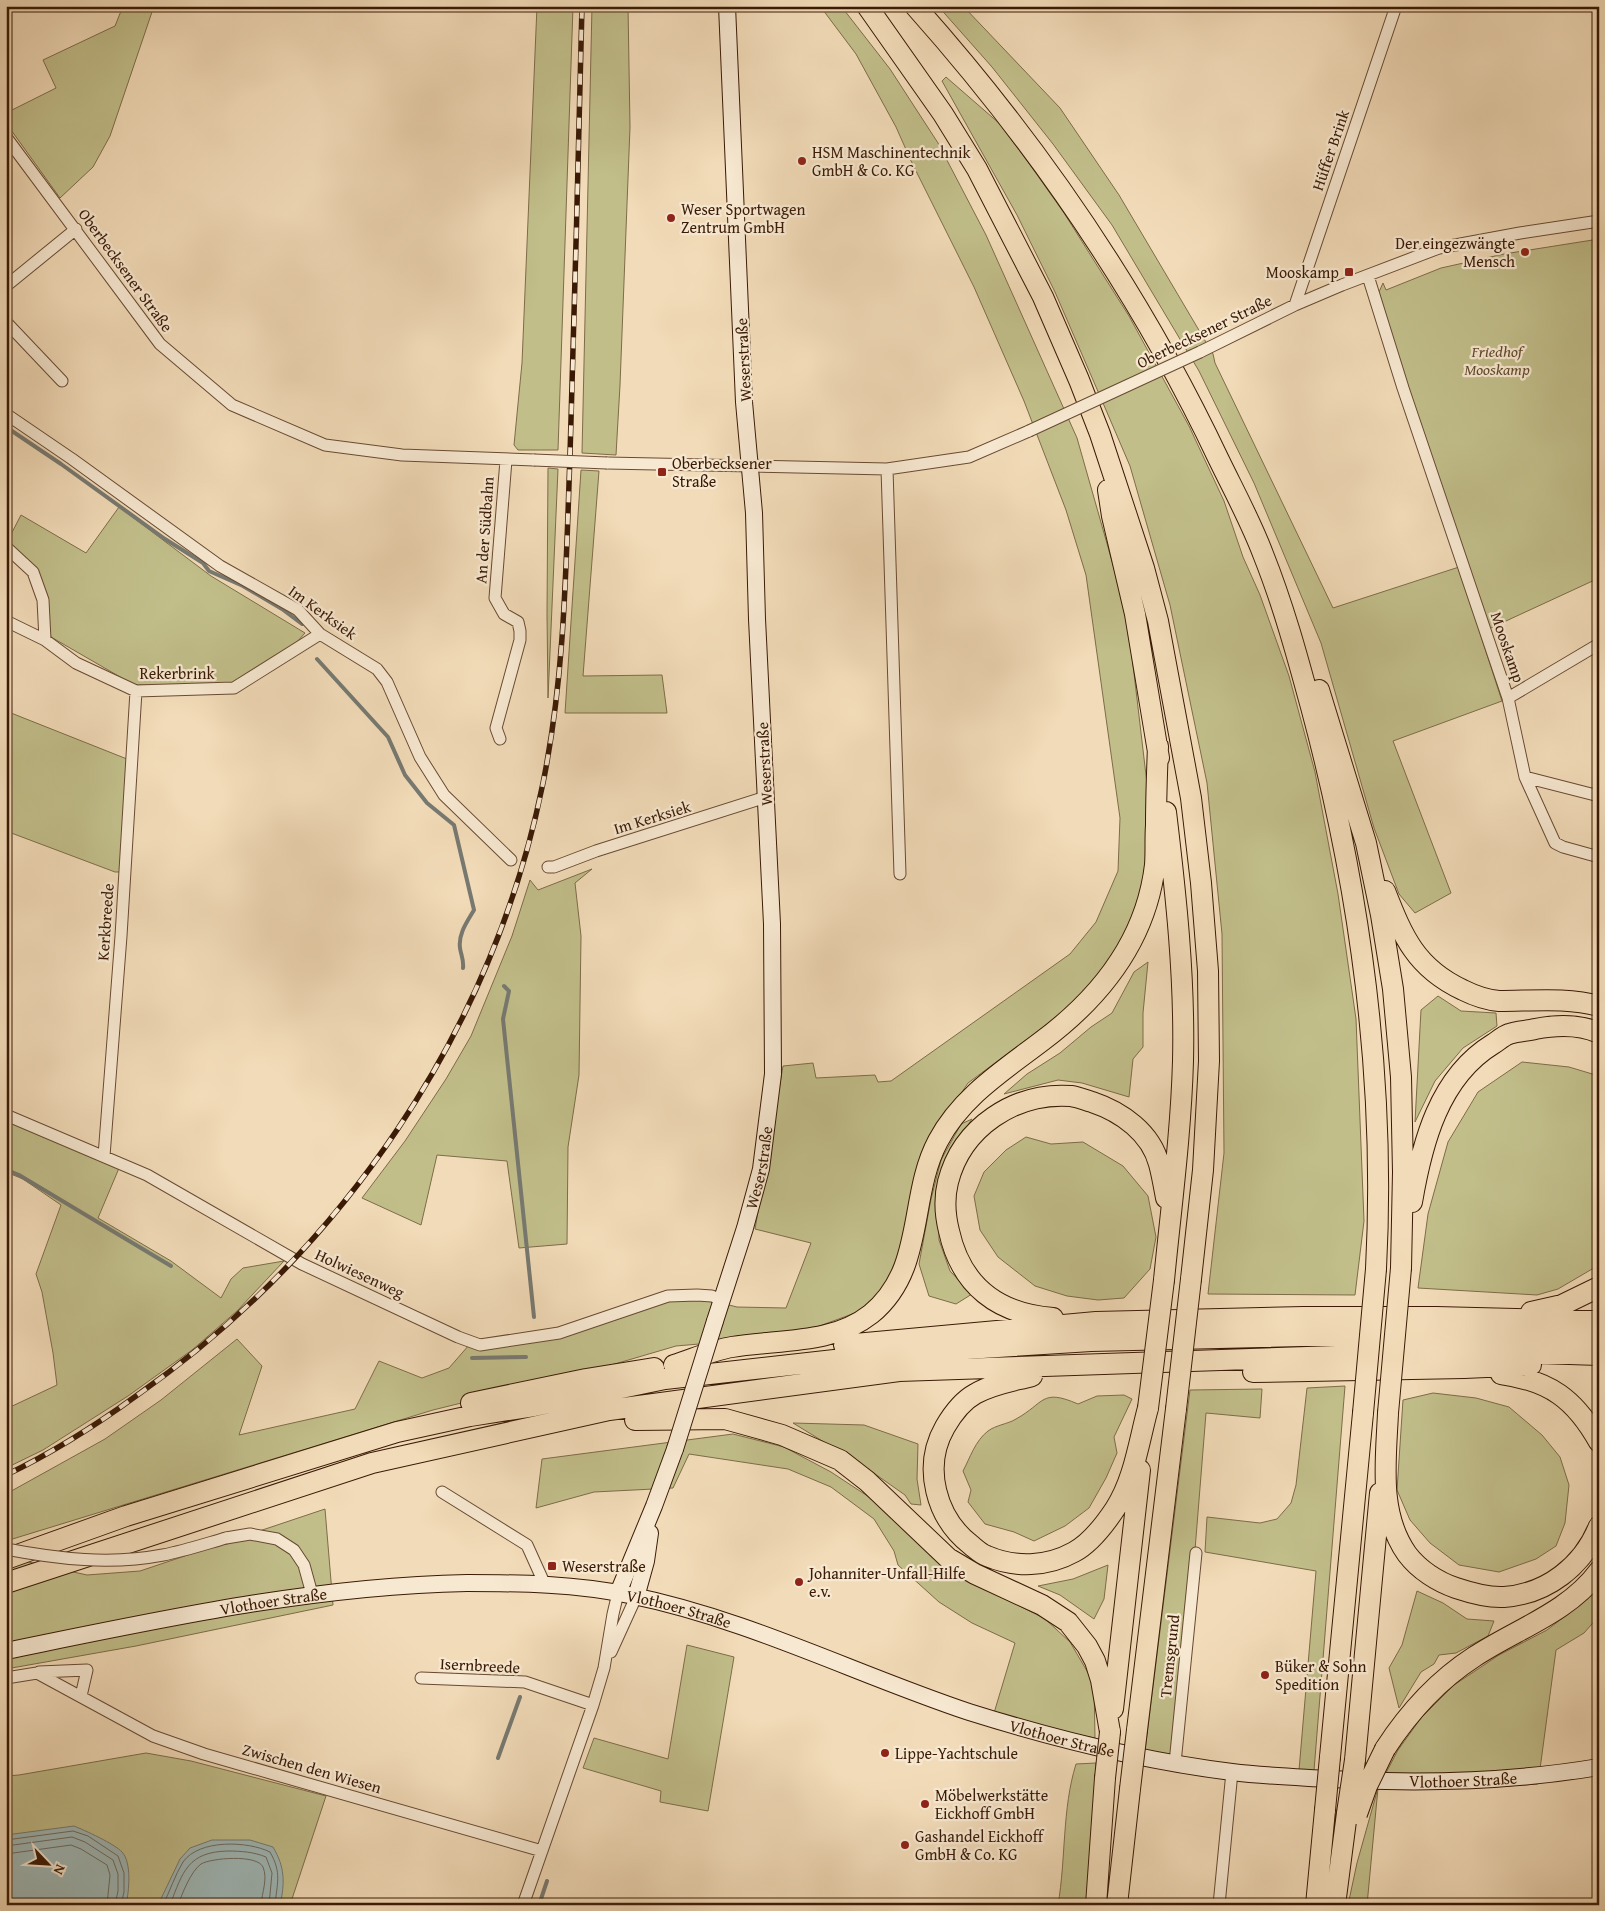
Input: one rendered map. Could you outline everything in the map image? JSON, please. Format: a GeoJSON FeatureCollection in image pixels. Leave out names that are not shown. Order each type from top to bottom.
{"type":"FeatureCollection","features":[{"type":"Feature","properties":{"kind":"highway"},"geometry":{"type":"LineString","coordinates":[[867,6],[943,114],[977,170],[1043,297],[1079,380],[1100,434],[1144,568],[1158,621],[1191,798],[1201,884],[1208,971],[1209,1062],[1204,1170],[1117,1905]]}},
{"type":"Feature","properties":{"kind":"highway"},"geometry":{"type":"LineString","coordinates":[[915,6],[1016,127],[1100,244],[1148,322],[1192,402],[1262,551],[1290,632],[1324,756],[1351,881],[1370,1027],[1378,1149],[1379,1211],[1376,1269],[1363,1413],[1316,1905]]}},
{"type":"Feature","properties":{"kind":"highway"},"geometry":{"type":"LineString","coordinates":[[1096,1905],[1105,1778],[1130,1548],[1164,1280],[1182,1062],[1182,967],[1175,884],[1158,746],[1135,614],[1112,516],[1100,434]]}},
{"type":"Feature","properties":{"kind":"highway"},"geometry":{"type":"LineString","coordinates":[[1290,632],[1321,692],[1366,842],[1399,927],[1421,962],[1447,983],[1471,994],[1496,1000],[1558,1000],[1599,1006]]}},
{"type":"Feature","properties":{"kind":"highway"},"geometry":{"type":"LineString","coordinates":[[674,1365],[730,1347],[822,1337],[849,1328],[871,1314],[892,1292],[906,1264],[915,1233],[921,1192],[928,1164],[938,1141],[954,1117],[991,1079],[1065,1024],[1088,1002],[1108,978],[1129,947],[1144,912],[1155,865],[1158,746]]}},
{"type":"Feature","properties":{"kind":"highway"},"geometry":{"type":"LineString","coordinates":[[1335,1905],[1352,1814],[1355,1760],[1401,1268],[1404,1172],[1401,1077],[1393,989],[1366,842]]}},
{"type":"Feature","properties":{"kind":"highway"},"geometry":{"type":"LineString","coordinates":[[1401,1268],[1422,1154],[1436,1112],[1456,1076],[1480,1052],[1509,1034],[1554,1026],[1589,1029],[1599,1033]]}},
{"type":"Feature","properties":{"kind":"highway"},"geometry":{"type":"LineString","coordinates":[[1096,1322],[1042,1317],[1013,1310],[983,1292],[964,1272],[952,1246],[945,1216],[946,1198],[948,1181],[960,1151],[980,1126],[1002,1110],[1031,1098],[1073,1096],[1118,1112],[1138,1129],[1151,1145],[1159,1163],[1166,1199],[1168,1235]]}},
{"type":"Feature","properties":{"kind":"highway"},"geometry":{"type":"LineString","coordinates":[[1436,1317],[1521,1314],[1562,1305],[1599,1287]]}},
{"type":"Feature","properties":{"kind":"highway"},"geometry":{"type":"LineString","coordinates":[[6,1559],[126,1516],[397,1432],[464,1405],[586,1378],[674,1365],[884,1340],[1096,1322],[1304,1317],[1436,1317],[1599,1321]]}},
{"type":"Feature","properties":{"kind":"highway"},"geometry":{"type":"LineString","coordinates":[[397,1432],[664,1379],[888,1354],[1091,1341],[1301,1336],[1599,1338]]}},
{"type":"Feature","properties":{"kind":"highway"},"geometry":{"type":"LineString","coordinates":[[6,1583],[372,1464],[609,1410],[899,1372],[1484,1351],[1599,1355]]}},
{"type":"Feature","properties":{"kind":"highway"},"geometry":{"type":"LineString","coordinates":[[372,1464],[447,1457],[635,1420],[932,1381],[1032,1376],[1464,1368],[1599,1361]]}},
{"type":"Feature","properties":{"kind":"highway"},"geometry":{"type":"LineString","coordinates":[[1464,1368],[1514,1376],[1540,1383],[1563,1396],[1578,1410],[1599,1442]]}},
{"type":"Feature","properties":{"kind":"highway"},"geometry":{"type":"LineString","coordinates":[[1032,1376],[1000,1384],[974,1394],[954,1413],[938,1439],[934,1467],[936,1494],[947,1519],[962,1538],[985,1556],[1018,1565],[1048,1563],[1075,1552],[1097,1533],[1116,1507],[1130,1476],[1148,1408]]}},
{"type":"Feature","properties":{"kind":"highway"},"geometry":{"type":"LineString","coordinates":[[1388,1414],[1386,1483],[1388,1506],[1396,1532],[1407,1554],[1425,1572],[1445,1584],[1474,1594],[1504,1597],[1536,1591],[1564,1575],[1585,1553],[1599,1526]]}},
{"type":"Feature","properties":{"kind":"highway"},"geometry":{"type":"LineString","coordinates":[[635,1420],[725,1420],[782,1435],[840,1460],[867,1482],[948,1558],[975,1574],[1042,1605],[1068,1622],[1087,1646],[1095,1661],[1101,1680],[1110,1732]]}},
{"type":"Feature","properties":{"kind":"highway"},"geometry":{"type":"LineString","coordinates":[[1352,1814],[1385,1749],[1413,1710],[1429,1692],[1474,1656],[1540,1620],[1573,1597],[1599,1571]]}},
{"type":"Feature","properties":{"kind":"street","name":"Weserstraße"},"geometry":{"type":"LineString","coordinates":[[523,1905],[593,1705],[604,1668],[618,1593],[654,1506],[675,1448],[745,1228],[761,1169],[773,1074],[772,924],[751,466],[744,402],[727,6]]}},
{"type":"Feature","properties":{"kind":"street","name":"Hüffer Brink"},"geometry":{"type":"LineString","coordinates":[[1295,305],[1396,6]]}},
{"type":"Feature","properties":{"kind":"street","name":"Oberbecksener Straße"},"geometry":{"type":"LineString","coordinates":[[6,137],[160,344],[232,405],[325,445],[402,455],[506,460],[887,470],[969,457],[1200,352],[1295,305],[1439,248],[1599,221]]}},
{"type":"Feature","properties":{"kind":"street"},"geometry":{"type":"LineString","coordinates":[[6,286],[76,229]]}},
{"type":"Feature","properties":{"kind":"street","name":"Mooskamp"},"geometry":{"type":"LineString","coordinates":[[1368,276],[1403,388],[1508,698],[1525,777],[1555,843],[1563,848],[1599,856]]}},
{"type":"Feature","properties":{"kind":"street"},"geometry":{"type":"LineString","coordinates":[[6,322],[62,381]]}},
{"type":"Feature","properties":{"kind":"street","name":"Im Kerksiek"},"geometry":{"type":"LineString","coordinates":[[6,414],[72,459],[220,566],[298,610],[320,634],[377,669],[387,682],[420,757],[444,795],[511,860]]}},
{"type":"Feature","properties":{"kind":"street","name":"An der Südbahn"},"geometry":{"type":"LineString","coordinates":[[500,739],[496,728],[520,640],[518,622],[504,614],[495,598],[506,460]]}},
{"type":"Feature","properties":{"kind":"street"},"geometry":{"type":"LineString","coordinates":[[887,470],[900,874]]}},
{"type":"Feature","properties":{"kind":"street"},"geometry":{"type":"LineString","coordinates":[[6,547],[32,572],[43,600],[45,640]]}},
{"type":"Feature","properties":{"kind":"street","name":"Rekerbrink"},"geometry":{"type":"LineString","coordinates":[[6,622],[45,640],[76,663],[136,691],[234,688],[320,634]]}},
{"type":"Feature","properties":{"kind":"street"},"geometry":{"type":"LineString","coordinates":[[1508,698],[1599,644]]}},
{"type":"Feature","properties":{"kind":"street","name":"Kerkbreede"},"geometry":{"type":"LineString","coordinates":[[104,1156],[121,936],[136,691]]}},
{"type":"Feature","properties":{"kind":"street"},"geometry":{"type":"LineString","coordinates":[[1525,777],[1599,796]]}},
{"type":"Feature","properties":{"kind":"street","name":"Im Kerksiek"},"geometry":{"type":"LineString","coordinates":[[548,867],[554,868],[596,851],[766,797]]}},
{"type":"Feature","properties":{"kind":"street","name":"Holwiesenweg"},"geometry":{"type":"LineString","coordinates":[[6,1115],[147,1176],[302,1264],[480,1345],[560,1333],[668,1296],[712,1296],[722,1300]]}},
{"type":"Feature","properties":{"kind":"street"},"geometry":{"type":"LineString","coordinates":[[442,1492],[527,1545],[545,1585]]}},
{"type":"Feature","properties":{"kind":"street","name":"Weserstraße"},"geometry":{"type":"LineString","coordinates":[[604,1668],[636,1597],[646,1561],[654,1506]]}},
{"type":"Feature","properties":{"kind":"street"},"geometry":{"type":"LineString","coordinates":[[6,1549],[78,1560],[129,1559],[163,1555],[226,1538],[250,1534],[277,1539],[294,1550],[304,1565],[312,1594]]}},
{"type":"Feature","properties":{"kind":"street","name":"Tremsgrund"},"geometry":{"type":"LineString","coordinates":[[1175,1763],[1196,1553]]}},
{"type":"Feature","properties":{"kind":"street","name":"Vlothoer Straße"},"geometry":{"type":"LineString","coordinates":[[6,1651],[211,1611],[312,1594],[422,1584],[495,1583],[545,1585],[618,1593],[684,1607],[743,1626],[966,1711],[1091,1746],[1175,1763],[1232,1772],[1385,1782],[1441,1782],[1558,1774],[1599,1767]]}},
{"type":"Feature","properties":{"kind":"street"},"geometry":{"type":"LineString","coordinates":[[6,1678],[37,1673],[86,1670],[81,1696]]}},
{"type":"Feature","properties":{"kind":"street","name":"Zwischen den Wiesen"},"geometry":{"type":"LineString","coordinates":[[37,1673],[153,1736],[204,1754],[542,1851]]}},
{"type":"Feature","properties":{"kind":"street","name":"Isernbreede"},"geometry":{"type":"LineString","coordinates":[[421,1678],[525,1682],[593,1705]]}},
{"type":"Feature","properties":{"kind":"street"},"geometry":{"type":"LineString","coordinates":[[1219,1905],[1232,1772]]}},
{"type":"Feature","properties":{"kind":"green space"},"geometry":{"type":"Polygon","coordinates":[[[123,6],[154,6],[110,136],[93,167],[60,198],[6,123],[6,113],[56,88],[43,60],[115,26],[123,6]]]}},
{"type":"Feature","properties":{"kind":"green space"},"geometry":{"type":"Polygon","coordinates":[[[537,6],[573,6],[558,450],[518,450],[514,445],[522,363],[537,6]]]}},
{"type":"Feature","properties":{"kind":"green space"},"geometry":{"type":"Polygon","coordinates":[[[592,6],[628,6],[630,127],[616,455],[582,453],[592,6]]]}},
{"type":"Feature","properties":{"kind":"green space"},"geometry":{"type":"Polygon","coordinates":[[[820,6],[841,6],[890,69],[938,143],[986,235],[1077,438],[1127,614],[1152,826],[1144,893],[1124,940],[1088,994],[968,1083],[934,1134],[905,1244],[891,1280],[866,1309],[792,1336],[676,1346],[591,1371],[433,1410],[6,1541],[6,1494],[105,1439],[161,1400],[237,1339],[262,1366],[239,1435],[355,1409],[379,1361],[422,1378],[449,1368],[469,1345],[526,1341],[664,1302],[705,1299],[737,1307],[786,1308],[811,1243],[755,1229],[783,1066],[813,1063],[816,1078],[875,1075],[878,1082],[891,1081],[1070,954],[1096,922],[1118,871],[1120,818],[1086,575],[1066,510],[1024,401],[974,287],[896,127],[856,54],[820,6]]]}},
{"type":"Feature","properties":{"kind":"green space","name":"Friedhof Mooskamp"},"geometry":{"type":"Polygon","coordinates":[[[938,6],[963,6],[1060,108],[1119,195],[1213,354],[1215,363],[1333,608],[1459,567],[1379,292],[1383,283],[1386,290],[1441,268],[1504,254],[1599,239],[1599,578],[1480,633],[1502,701],[1393,741],[1451,893],[1415,913],[1399,894],[1374,828],[1321,643],[1254,483],[1199,371],[1112,225],[1053,144],[992,67],[938,6]]]}},
{"type":"Feature","properties":{"kind":"green space"},"geometry":{"type":"Polygon","coordinates":[[[946,77],[1000,124],[1064,213],[1129,316],[1189,426],[1224,501],[1243,557],[1260,595],[1289,676],[1315,772],[1338,894],[1356,1019],[1364,1221],[1355,1295],[1208,1294],[1224,1153],[1222,934],[1207,783],[1170,605],[1130,466],[1055,292],[1017,215],[942,81],[946,77]]]}},
{"type":"Feature","properties":{"kind":"green space"},"geometry":{"type":"Polygon","coordinates":[[[548,468],[558,469],[548,698],[547,614],[548,468]]]}},
{"type":"Feature","properties":{"kind":"green space"},"geometry":{"type":"Polygon","coordinates":[[[581,470],[599,471],[583,676],[662,675],[667,713],[565,713],[581,470]]]}},
{"type":"Feature","properties":{"kind":"green space"},"geometry":{"type":"Polygon","coordinates":[[[119,507],[211,576],[305,633],[278,663],[233,686],[134,685],[51,637],[39,575],[7,542],[21,515],[86,553],[119,507]]]}},
{"type":"Feature","properties":{"kind":"green space"},"geometry":{"type":"Polygon","coordinates":[[[6,711],[127,759],[120,872],[115,872],[6,831],[6,711]]]}},
{"type":"Feature","properties":{"kind":"green space"},"geometry":{"type":"Polygon","coordinates":[[[592,869],[575,883],[581,936],[579,1075],[568,1147],[567,1244],[519,1248],[507,1161],[437,1155],[421,1225],[362,1198],[405,1141],[446,1079],[471,1036],[512,936],[530,880],[538,890],[592,869]]]}},
{"type":"Feature","properties":{"kind":"green space"},"geometry":{"type":"Polygon","coordinates":[[[1148,962],[1143,1013],[1143,1047],[1133,1059],[1129,1097],[1082,1083],[1058,1080],[1004,1094],[1027,1074],[1060,1053],[1091,1027],[1112,1013],[1134,972],[1148,962]]]}},
{"type":"Feature","properties":{"kind":"green space"},"geometry":{"type":"Polygon","coordinates":[[[1438,996],[1461,1011],[1496,1013],[1497,1026],[1463,1048],[1435,1081],[1415,1122],[1421,1010],[1438,996]]]}},
{"type":"Feature","properties":{"kind":"green space"},"geometry":{"type":"Polygon","coordinates":[[[1522,1062],[1569,1067],[1599,1076],[1599,1265],[1558,1289],[1537,1295],[1418,1288],[1428,1214],[1448,1142],[1478,1092],[1522,1062]]]}},
{"type":"Feature","properties":{"kind":"green space"},"geometry":{"type":"Polygon","coordinates":[[[6,1112],[122,1161],[98,1218],[171,1261],[221,1298],[231,1279],[243,1268],[284,1261],[237,1311],[192,1350],[128,1396],[43,1450],[6,1468],[6,1409],[57,1385],[42,1292],[36,1274],[61,1205],[23,1179],[6,1172],[6,1112]]]}},
{"type":"Feature","properties":{"kind":"green space"},"geometry":{"type":"Polygon","coordinates":[[[972,1119],[948,1156],[939,1189],[939,1240],[950,1271],[972,1294],[956,1304],[929,1296],[919,1264],[931,1199],[941,1160],[961,1124],[972,1119]]]}},
{"type":"Feature","properties":{"kind":"green space"},"geometry":{"type":"Polygon","coordinates":[[[1026,1137],[1051,1144],[1083,1142],[1123,1166],[1148,1196],[1156,1237],[1150,1269],[1124,1298],[1098,1300],[1067,1296],[1035,1286],[998,1257],[980,1230],[974,1196],[984,1172],[1006,1150],[1026,1137]]]}},
{"type":"Feature","properties":{"kind":"green space"},"geometry":{"type":"Polygon","coordinates":[[[1345,1386],[1313,1783],[1298,1782],[1316,1571],[1205,1552],[1207,1517],[1260,1523],[1277,1519],[1291,1503],[1296,1485],[1307,1388],[1345,1386]]]}},
{"type":"Feature","properties":{"kind":"green space"},"geometry":{"type":"Polygon","coordinates":[[[1262,1389],[1260,1418],[1206,1413],[1195,1550],[1171,1766],[1144,1759],[1190,1390],[1262,1389]]]}},
{"type":"Feature","properties":{"kind":"green space"},"geometry":{"type":"Polygon","coordinates":[[[1433,1393],[1476,1398],[1509,1407],[1542,1435],[1560,1457],[1569,1485],[1565,1523],[1556,1546],[1536,1559],[1499,1572],[1459,1565],[1430,1543],[1410,1520],[1397,1490],[1403,1400],[1433,1393]]]}},
{"type":"Feature","properties":{"kind":"green space"},"geometry":{"type":"Polygon","coordinates":[[[1124,1395],[1132,1399],[1114,1437],[1117,1453],[1106,1478],[1089,1508],[1065,1526],[1034,1541],[1014,1532],[985,1524],[968,1502],[971,1490],[963,1471],[983,1435],[991,1429],[1016,1419],[1050,1397],[1066,1399],[1078,1404],[1097,1396],[1124,1395]]]}},
{"type":"Feature","properties":{"kind":"green space"},"geometry":{"type":"Polygon","coordinates":[[[793,1423],[864,1425],[918,1444],[917,1479],[921,1505],[911,1504],[905,1495],[868,1469],[793,1423]]]}},
{"type":"Feature","properties":{"kind":"green space"},"geometry":{"type":"Polygon","coordinates":[[[733,1434],[784,1447],[831,1472],[869,1497],[935,1559],[962,1578],[1044,1618],[1070,1642],[1094,1683],[1095,1738],[994,1713],[1015,1643],[972,1623],[939,1602],[898,1565],[894,1551],[874,1519],[831,1487],[788,1469],[689,1454],[673,1488],[594,1492],[536,1508],[542,1459],[733,1434]]]}},
{"type":"Feature","properties":{"kind":"green space"},"geometry":{"type":"Polygon","coordinates":[[[325,1509],[333,1605],[136,1646],[6,1669],[6,1557],[87,1575],[140,1571],[325,1509]]]}},
{"type":"Feature","properties":{"kind":"green space"},"geometry":{"type":"Polygon","coordinates":[[[1108,1565],[1104,1599],[1094,1619],[1060,1595],[1038,1586],[1073,1579],[1108,1565]]]}},
{"type":"Feature","properties":{"kind":"green space"},"geometry":{"type":"Polygon","coordinates":[[[1599,1587],[1599,1616],[1584,1633],[1556,1650],[1538,1784],[1477,1788],[1378,1788],[1398,1750],[1421,1718],[1454,1685],[1499,1655],[1547,1630],[1586,1600],[1599,1587]]]}},
{"type":"Feature","properties":{"kind":"green space"},"geometry":{"type":"Polygon","coordinates":[[[1417,1591],[1443,1603],[1467,1619],[1494,1621],[1488,1636],[1456,1653],[1439,1655],[1434,1664],[1421,1672],[1399,1708],[1389,1668],[1402,1645],[1417,1591]]]}},
{"type":"Feature","properties":{"kind":"green space"},"geometry":{"type":"Polygon","coordinates":[[[687,1645],[734,1657],[708,1811],[660,1802],[661,1791],[583,1768],[594,1738],[668,1759],[687,1645]]]}},
{"type":"Feature","properties":{"kind":"green space"},"geometry":{"type":"Polygon","coordinates":[[[146,1753],[191,1761],[326,1796],[290,1905],[6,1905],[6,1776],[146,1753]]]}},
{"type":"Feature","properties":{"kind":"green space"},"geometry":{"type":"Polygon","coordinates":[[[1096,1763],[1088,1905],[1058,1905],[1068,1799],[1076,1764],[1096,1763]]]}},
{"type":"Feature","properties":{"kind":"green space"},"geometry":{"type":"Polygon","coordinates":[[[1378,1788],[1367,1905],[1348,1905],[1357,1863],[1378,1788]]]}},
{"type":"Feature","properties":{"kind":"water"},"geometry":{"type":"Polygon","coordinates":[[[74,1826],[106,1841],[122,1852],[128,1870],[129,1885],[126,1905],[6,1905],[6,1835],[74,1826]]]}},
{"type":"Feature","properties":{"kind":"water"},"geometry":{"type":"Polygon","coordinates":[[[212,1840],[250,1840],[273,1847],[280,1861],[283,1875],[280,1905],[158,1905],[180,1859],[190,1848],[212,1840]]]}},
{"type":"Feature","properties":{"kind":"waterway"},"geometry":{"type":"LineString","coordinates":[[6,427],[165,539],[203,563],[209,571],[243,586],[282,609],[302,624]]}},
{"type":"Feature","properties":{"kind":"waterway"},"geometry":{"type":"LineString","coordinates":[[317,659],[388,737],[405,775],[427,803],[454,825],[474,910],[460,938],[463,968]]}},
{"type":"Feature","properties":{"kind":"waterway"},"geometry":{"type":"LineString","coordinates":[[504,986],[509,991],[503,1019],[534,1317]]}},
{"type":"Feature","properties":{"kind":"waterway"},"geometry":{"type":"LineString","coordinates":[[7,1170],[19,1175],[171,1266]]}},
{"type":"Feature","properties":{"kind":"waterway"},"geometry":{"type":"LineString","coordinates":[[472,1358],[526,1357]]}},
{"type":"Feature","properties":{"kind":"waterway"},"geometry":{"type":"LineString","coordinates":[[498,1758],[520,1697]]}},
{"type":"Feature","properties":{"kind":"waterway"},"geometry":{"type":"LineString","coordinates":[[539,1905],[547,1881]]}},
{"type":"Feature","properties":{"kind":"railway"},"geometry":{"type":"LineString","coordinates":[[6,1475],[40,1458],[73,1438],[136,1396],[211,1338],[279,1274],[342,1204],[398,1128],[447,1048],[487,963],[520,875],[543,783],[556,702],[566,579],[582,6]]}},
{"type":"Feature","properties":{"kind":"place","name":"HSM Maschinentechnik GmbH & Co. KG"},"geometry":{"type":"Point","coordinates":[802,161]}},
{"type":"Feature","properties":{"kind":"place","name":"Weser Sportwagen Zentrum GmbH"},"geometry":{"type":"Point","coordinates":[671,218]}},
{"type":"Feature","properties":{"kind":"place","name":"Der eingezwängte Mensch"},"geometry":{"type":"Point","coordinates":[1525,252]}},
{"type":"Feature","properties":{"kind":"place","name":"Mooskamp"},"geometry":{"type":"Point","coordinates":[1349,272]}},
{"type":"Feature","properties":{"kind":"place","name":"Oberbecksener Straße"},"geometry":{"type":"Point","coordinates":[662,472]}},
{"type":"Feature","properties":{"kind":"place","name":"Weserstraße"},"geometry":{"type":"Point","coordinates":[552,1566]}},
{"type":"Feature","properties":{"kind":"place","name":"Johanniter-Unfall-Hilfe e.v."},"geometry":{"type":"Point","coordinates":[799,1582]}},
{"type":"Feature","properties":{"kind":"place","name":"Büker & Sohn Spedition"},"geometry":{"type":"Point","coordinates":[1265,1675]}},
{"type":"Feature","properties":{"kind":"place","name":"Lippe-Yachtschule"},"geometry":{"type":"Point","coordinates":[885,1753]}},
{"type":"Feature","properties":{"kind":"place","name":"Möbelwerkstätte Eickhoff GmbH"},"geometry":{"type":"Point","coordinates":[925,1804]}},
{"type":"Feature","properties":{"kind":"place","name":"Gashandel Eickhoff GmbH & Co. KG"},"geometry":{"type":"Point","coordinates":[905,1845]}}]}
